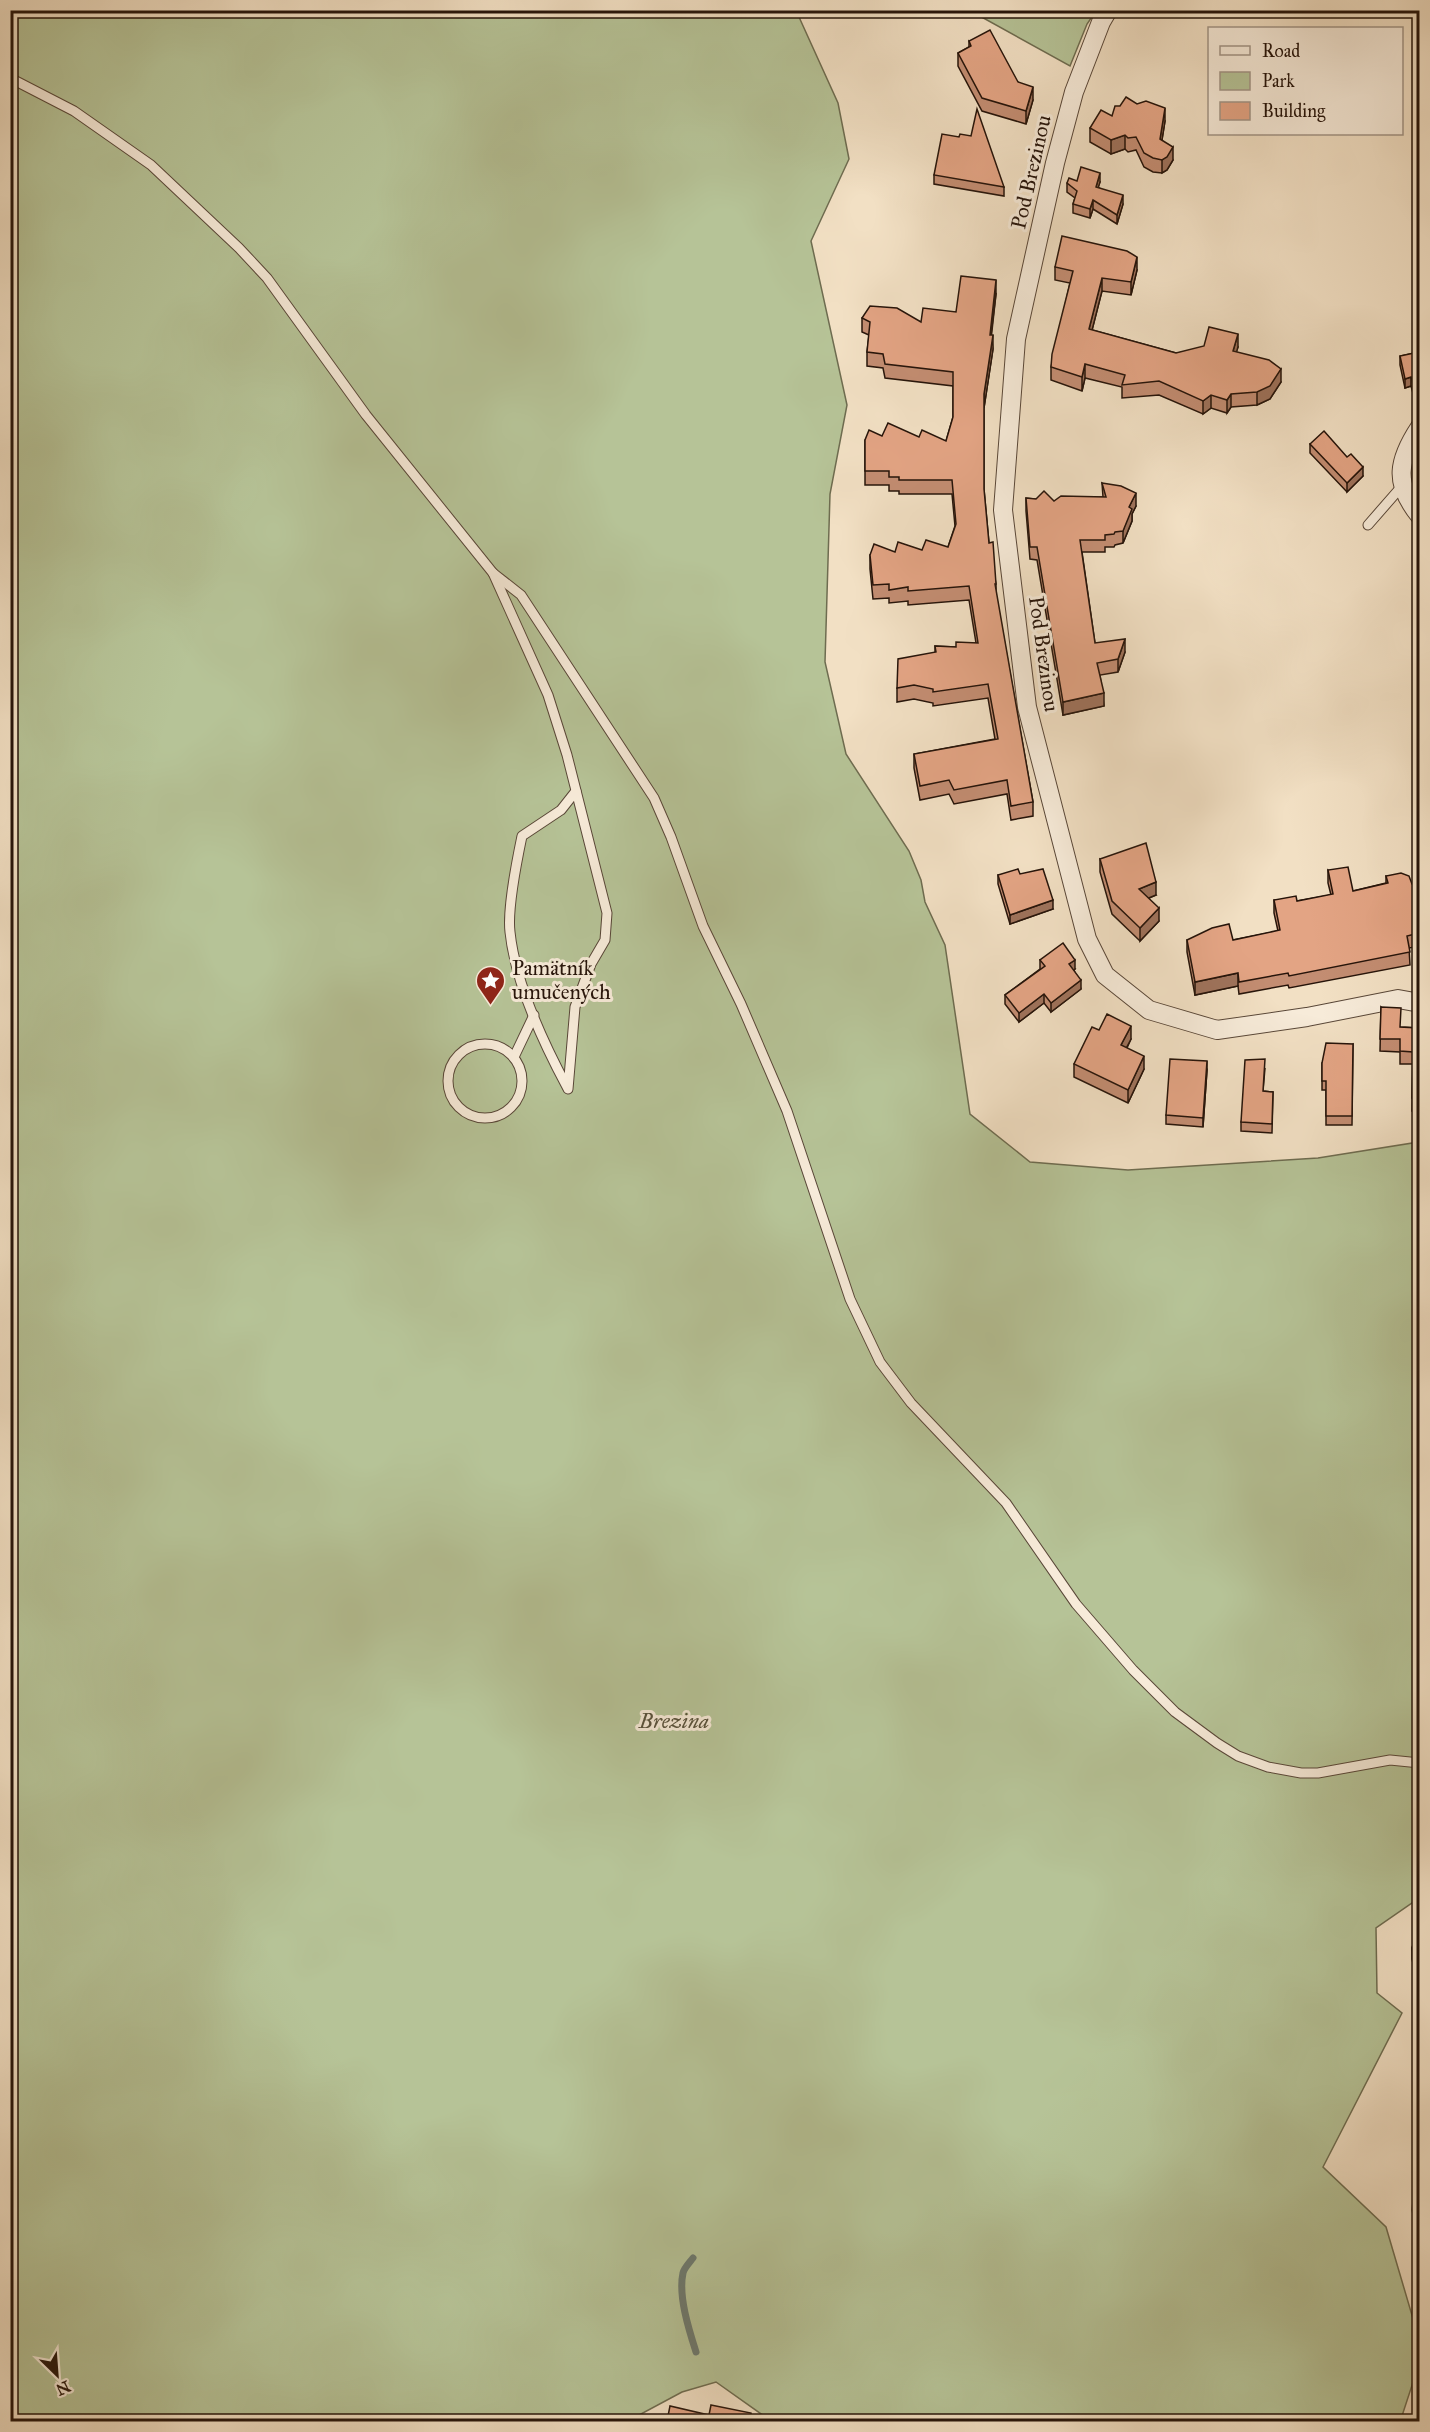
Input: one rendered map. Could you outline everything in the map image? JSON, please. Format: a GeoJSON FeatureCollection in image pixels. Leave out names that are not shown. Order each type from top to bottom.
{"type":"FeatureCollection","features":[{"type":"Feature","properties":{"kind":"street","name":"Pod Brezinou"},"geometry":{"type":"LineString","coordinates":[[1108,10],[1101,22],[1074,92],[1055,163],[1016,339],[1003,510],[1027,706],[1087,939],[1105,975],[1149,1010],[1217,1030],[1307,1017],[1398,999],[1419,1003]]}},
{"type":"Feature","properties":{"kind":"street"},"geometry":{"type":"LineString","coordinates":[[1419,427],[1406,448],[1402,486],[1419,516]]}},
{"type":"Feature","properties":{"kind":"lane"},"geometry":{"type":"LineString","coordinates":[[10,78],[74,111],[151,165],[239,248],[267,278],[366,415],[493,573],[521,595],[654,798],[671,837],[703,926],[741,1004],[787,1111],[850,1299],[880,1362],[911,1403],[1006,1503],[1076,1604],[1133,1670],[1175,1712],[1238,1756],[1268,1767],[1301,1773],[1318,1773],[1390,1760],[1419,1763]]}},
{"type":"Feature","properties":{"kind":"lane"},"geometry":{"type":"LineString","coordinates":[[1368,525],[1402,486]]}},
{"type":"Feature","properties":{"kind":"lane"},"geometry":{"type":"LineString","coordinates":[[493,573],[548,695],[576,791],[607,913],[605,940],[591,964],[575,1007],[568,1089],[551,1058],[534,1015],[515,960],[509,930],[516,862],[522,836],[561,810],[576,791]]}},
{"type":"Feature","properties":{"kind":"lane"},"geometry":{"type":"LineString","coordinates":[[514,1057],[534,1015]]}},
{"type":"Feature","properties":{"kind":"lane"},"geometry":{"type":"LineString","coordinates":[[485,1044],[496,1045],[514,1057],[522,1074],[523,1084],[515,1103],[508,1110],[488,1118],[467,1114],[459,1108],[452,1099],[448,1078],[456,1058],[464,1050],[485,1044]]}},
{"type":"Feature","properties":{"kind":"green space","name":"Brezina"},"geometry":{"type":"Polygon","coordinates":[[[11,11],[819,11],[799,17],[838,103],[849,159],[811,241],[847,405],[830,494],[825,662],[846,754],[909,851],[921,880],[925,902],[945,945],[970,1114],[1030,1162],[1128,1170],[1318,1158],[1419,1142],[1419,1898],[1376,1928],[1377,1993],[1402,2013],[1323,2167],[1386,2227],[1419,2339],[1419,2364],[1400,2422],[771,2421],[716,2382],[682,2392],[628,2421],[11,2422],[11,11]]]}},
{"type":"Feature","properties":{"kind":"green space"},"geometry":{"type":"Polygon","coordinates":[[[956,11],[1096,11],[1087,24],[1070,66],[978,15],[956,11]]]}},
{"type":"Feature","properties":{"kind":"green space"},"geometry":{"type":"Polygon","coordinates":[[[1419,2150],[1419,2243],[1412,2210],[1419,2150]]]}},
{"type":"Feature","properties":{"kind":"building"},"geometry":{"type":"Polygon","coordinates":[[[990,30],[1018,82],[1033,87],[1026,111],[982,98],[958,53],[971,46],[969,41],[990,30]]]}},
{"type":"Feature","properties":{"kind":"building"},"geometry":{"type":"Polygon","coordinates":[[[1126,97],[1137,104],[1146,101],[1165,108],[1160,139],[1173,147],[1167,157],[1162,160],[1144,153],[1136,137],[1128,138],[1125,135],[1111,140],[1090,128],[1101,110],[1112,116],[1115,106],[1120,106],[1126,97]]]}},
{"type":"Feature","properties":{"kind":"building"},"geometry":{"type":"Polygon","coordinates":[[[977,109],[1004,187],[934,175],[942,134],[959,137],[960,134],[971,136],[977,109]]]}},
{"type":"Feature","properties":{"kind":"building"},"geometry":{"type":"Polygon","coordinates":[[[1081,167],[1100,173],[1096,187],[1123,195],[1117,215],[1093,200],[1090,209],[1073,204],[1077,191],[1067,183],[1069,178],[1077,181],[1081,167]]]}},
{"type":"Feature","properties":{"kind":"building"},"geometry":{"type":"Polygon","coordinates":[[[1062,236],[1127,251],[1137,257],[1131,282],[1102,278],[1089,329],[1176,353],[1204,346],[1209,327],[1238,334],[1233,351],[1269,360],[1281,369],[1270,386],[1257,392],[1231,394],[1227,400],[1211,395],[1203,401],[1159,381],[1122,385],[1125,375],[1085,364],[1082,377],[1051,367],[1052,354],[1073,271],[1055,267],[1062,236]]]}},
{"type":"Feature","properties":{"kind":"building"},"geometry":{"type":"Polygon","coordinates":[[[961,276],[996,280],[990,335],[993,335],[984,394],[984,489],[989,543],[993,542],[995,584],[1033,802],[1011,806],[1007,780],[954,790],[949,780],[920,786],[914,754],[998,739],[988,684],[933,692],[933,689],[914,685],[897,688],[898,659],[936,652],[935,646],[956,647],[956,642],[978,643],[969,586],[908,591],[908,587],[889,590],[889,584],[873,585],[870,555],[874,544],[895,552],[898,542],[922,550],[926,540],[948,547],[956,524],[952,480],[899,480],[899,477],[889,477],[889,471],[865,471],[865,440],[869,430],[882,436],[888,423],[919,437],[922,430],[946,441],[953,417],[953,372],[885,364],[883,354],[867,352],[870,322],[862,318],[870,306],[897,308],[921,322],[923,308],[956,312],[961,276]]]}},
{"type":"Feature","properties":{"kind":"building"},"geometry":{"type":"Polygon","coordinates":[[[1419,352],[1419,387],[1414,388],[1411,377],[1405,379],[1400,356],[1419,352]]]}},
{"type":"Feature","properties":{"kind":"building"},"geometry":{"type":"Polygon","coordinates":[[[1324,431],[1347,457],[1351,454],[1363,467],[1347,483],[1310,444],[1324,431]]]}},
{"type":"Feature","properties":{"kind":"building"},"geometry":{"type":"Polygon","coordinates":[[[1102,483],[1121,486],[1136,493],[1129,507],[1132,509],[1123,531],[1105,535],[1105,540],[1080,540],[1095,643],[1125,639],[1118,659],[1097,663],[1104,693],[1063,702],[1037,547],[1030,547],[1026,498],[1036,499],[1044,491],[1054,501],[1061,496],[1106,497],[1102,483]]]}},
{"type":"Feature","properties":{"kind":"building"},"geometry":{"type":"Polygon","coordinates":[[[1146,843],[1156,882],[1139,889],[1159,908],[1140,928],[1112,901],[1100,859],[1146,843]]]}},
{"type":"Feature","properties":{"kind":"building"},"geometry":{"type":"Polygon","coordinates":[[[1348,867],[1353,891],[1388,883],[1386,876],[1401,873],[1409,876],[1412,884],[1419,883],[1419,933],[1407,936],[1410,952],[1289,976],[1288,973],[1239,982],[1238,973],[1195,982],[1187,940],[1212,928],[1229,924],[1233,940],[1280,930],[1274,900],[1296,896],[1297,901],[1333,894],[1328,870],[1348,867]]]}},
{"type":"Feature","properties":{"kind":"building"},"geometry":{"type":"Polygon","coordinates":[[[1018,869],[1020,874],[1043,869],[1053,900],[1010,915],[998,875],[1018,869]]]}},
{"type":"Feature","properties":{"kind":"building"},"geometry":{"type":"Polygon","coordinates":[[[1063,943],[1075,960],[1069,964],[1081,980],[1051,1003],[1044,994],[1019,1013],[1005,995],[1045,966],[1040,960],[1063,943]]]}},
{"type":"Feature","properties":{"kind":"building"},"geometry":{"type":"Polygon","coordinates":[[[1381,1007],[1401,1008],[1400,1027],[1419,1028],[1419,1098],[1412,1098],[1413,1052],[1400,1051],[1400,1039],[1380,1039],[1381,1007]]]}},
{"type":"Feature","properties":{"kind":"building"},"geometry":{"type":"Polygon","coordinates":[[[1107,1014],[1131,1026],[1121,1045],[1144,1056],[1128,1090],[1074,1064],[1092,1027],[1099,1030],[1107,1014]]]}},
{"type":"Feature","properties":{"kind":"building"},"geometry":{"type":"Polygon","coordinates":[[[1326,1043],[1353,1044],[1352,1116],[1326,1116],[1326,1081],[1322,1081],[1322,1063],[1326,1043]]]}},
{"type":"Feature","properties":{"kind":"building"},"geometry":{"type":"Polygon","coordinates":[[[1170,1059],[1207,1061],[1203,1118],[1166,1115],[1170,1059]]]}},
{"type":"Feature","properties":{"kind":"building"},"geometry":{"type":"Polygon","coordinates":[[[1265,1059],[1263,1091],[1273,1092],[1272,1124],[1241,1122],[1245,1060],[1265,1059]]]}},
{"type":"Feature","properties":{"kind":"building"},"geometry":{"type":"Polygon","coordinates":[[[1419,1930],[1419,1965],[1415,1961],[1412,1948],[1419,1930]]]}},
{"type":"Feature","properties":{"kind":"building"},"geometry":{"type":"Polygon","coordinates":[[[711,2405],[751,2413],[751,2417],[775,2421],[667,2421],[670,2406],[709,2415],[711,2405]]]}},
{"type":"Feature","properties":{"kind":"waterway"},"geometry":{"type":"LineString","coordinates":[[693,2258],[684,2271],[682,2292],[685,2313],[696,2352]]}},
{"type":"Feature","properties":{"kind":"place","name":"Pamätník umučených"},"geometry":{"type":"Point","coordinates":[491,1006]}}]}
